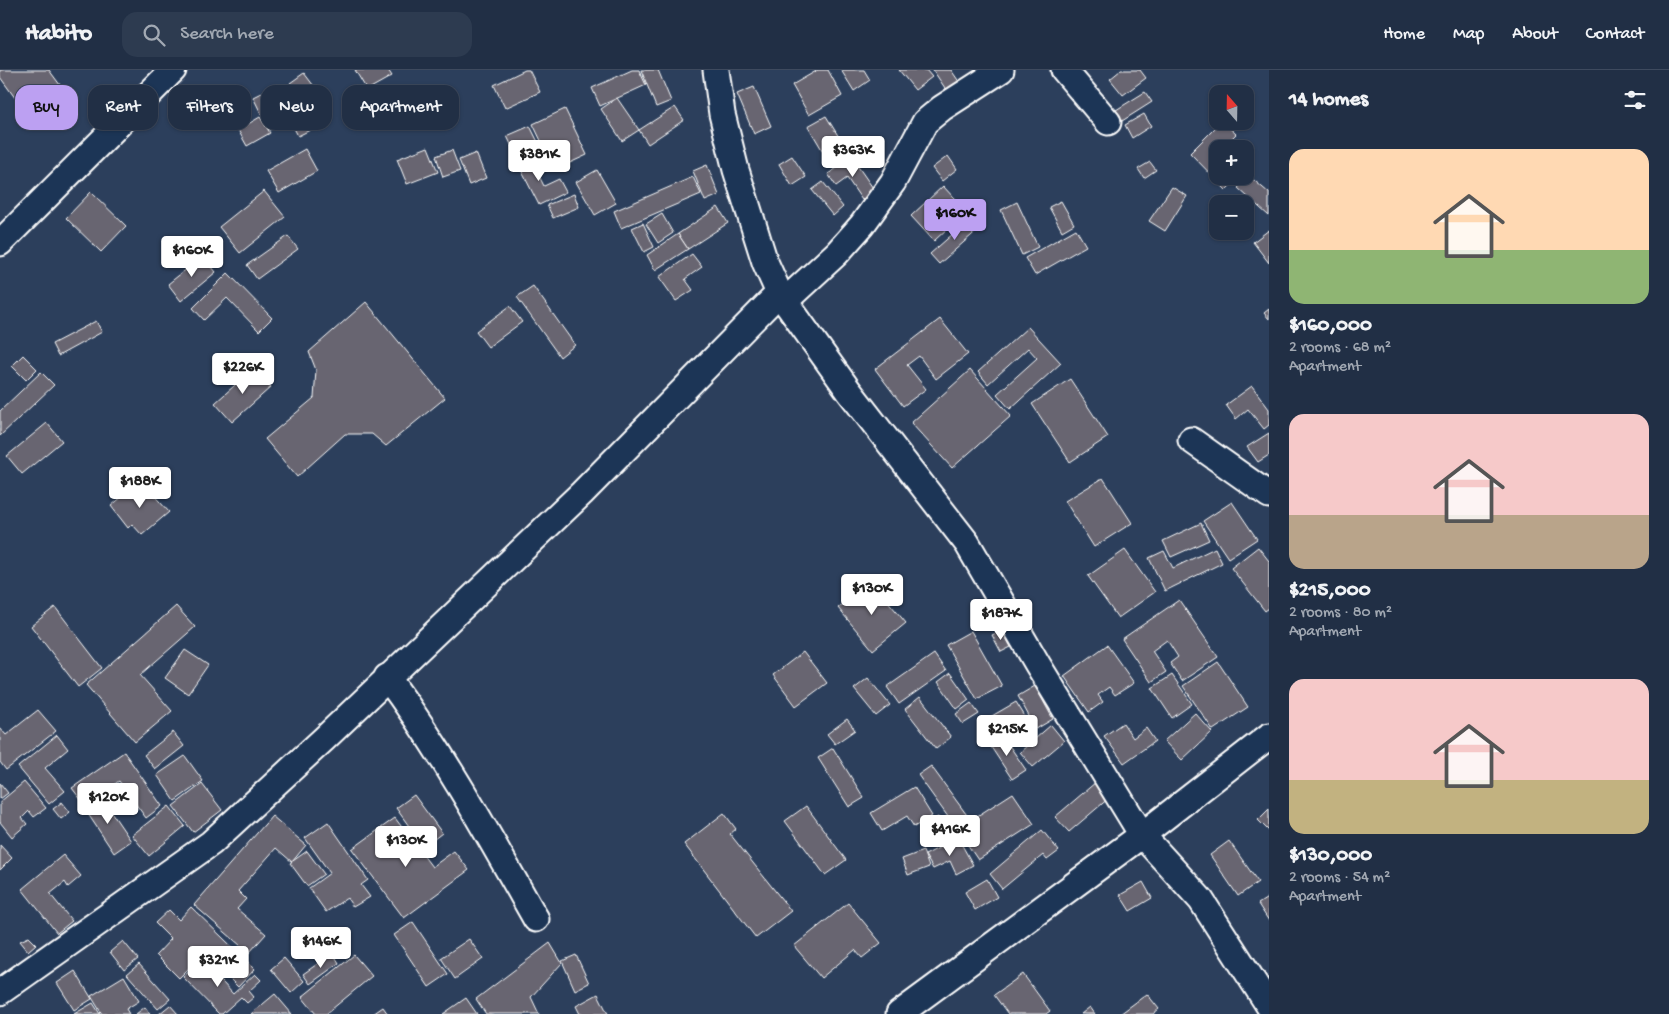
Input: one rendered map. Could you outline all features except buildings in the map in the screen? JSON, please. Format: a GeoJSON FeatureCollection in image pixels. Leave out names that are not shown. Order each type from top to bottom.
{"type":"FeatureCollection","features":[{"type":"Feature","properties":{"kind":"street"},"geometry":{"type":"LineString","coordinates":[[0,243],[173,70]]}},
{"type":"Feature","properties":{"kind":"street"},"geometry":{"type":"LineString","coordinates":[[716,70],[722,114],[736,170],[765,262],[782,297],[849,391],[967,543],[1038,665],[1142,835],[1201,900],[1269,1006]]}},
{"type":"Feature","properties":{"kind":"street"},"geometry":{"type":"LineString","coordinates":[[0,992],[211,843],[582,493],[782,297],[836,253],[862,225],[893,182],[925,122],[942,108],[1001,70]]}},
{"type":"Feature","properties":{"kind":"street"},"geometry":{"type":"LineString","coordinates":[[1064,70],[1108,122]]}},
{"type":"Feature","properties":{"kind":"street"},"geometry":{"type":"LineString","coordinates":[[1191,440],[1269,495]]}},
{"type":"Feature","properties":{"kind":"street"},"geometry":{"type":"LineString","coordinates":[[387,677],[420,720],[468,797],[536,919]]}},
{"type":"Feature","properties":{"kind":"street"},"geometry":{"type":"LineString","coordinates":[[899,1014],[1142,835],[1269,736]]}}]}
